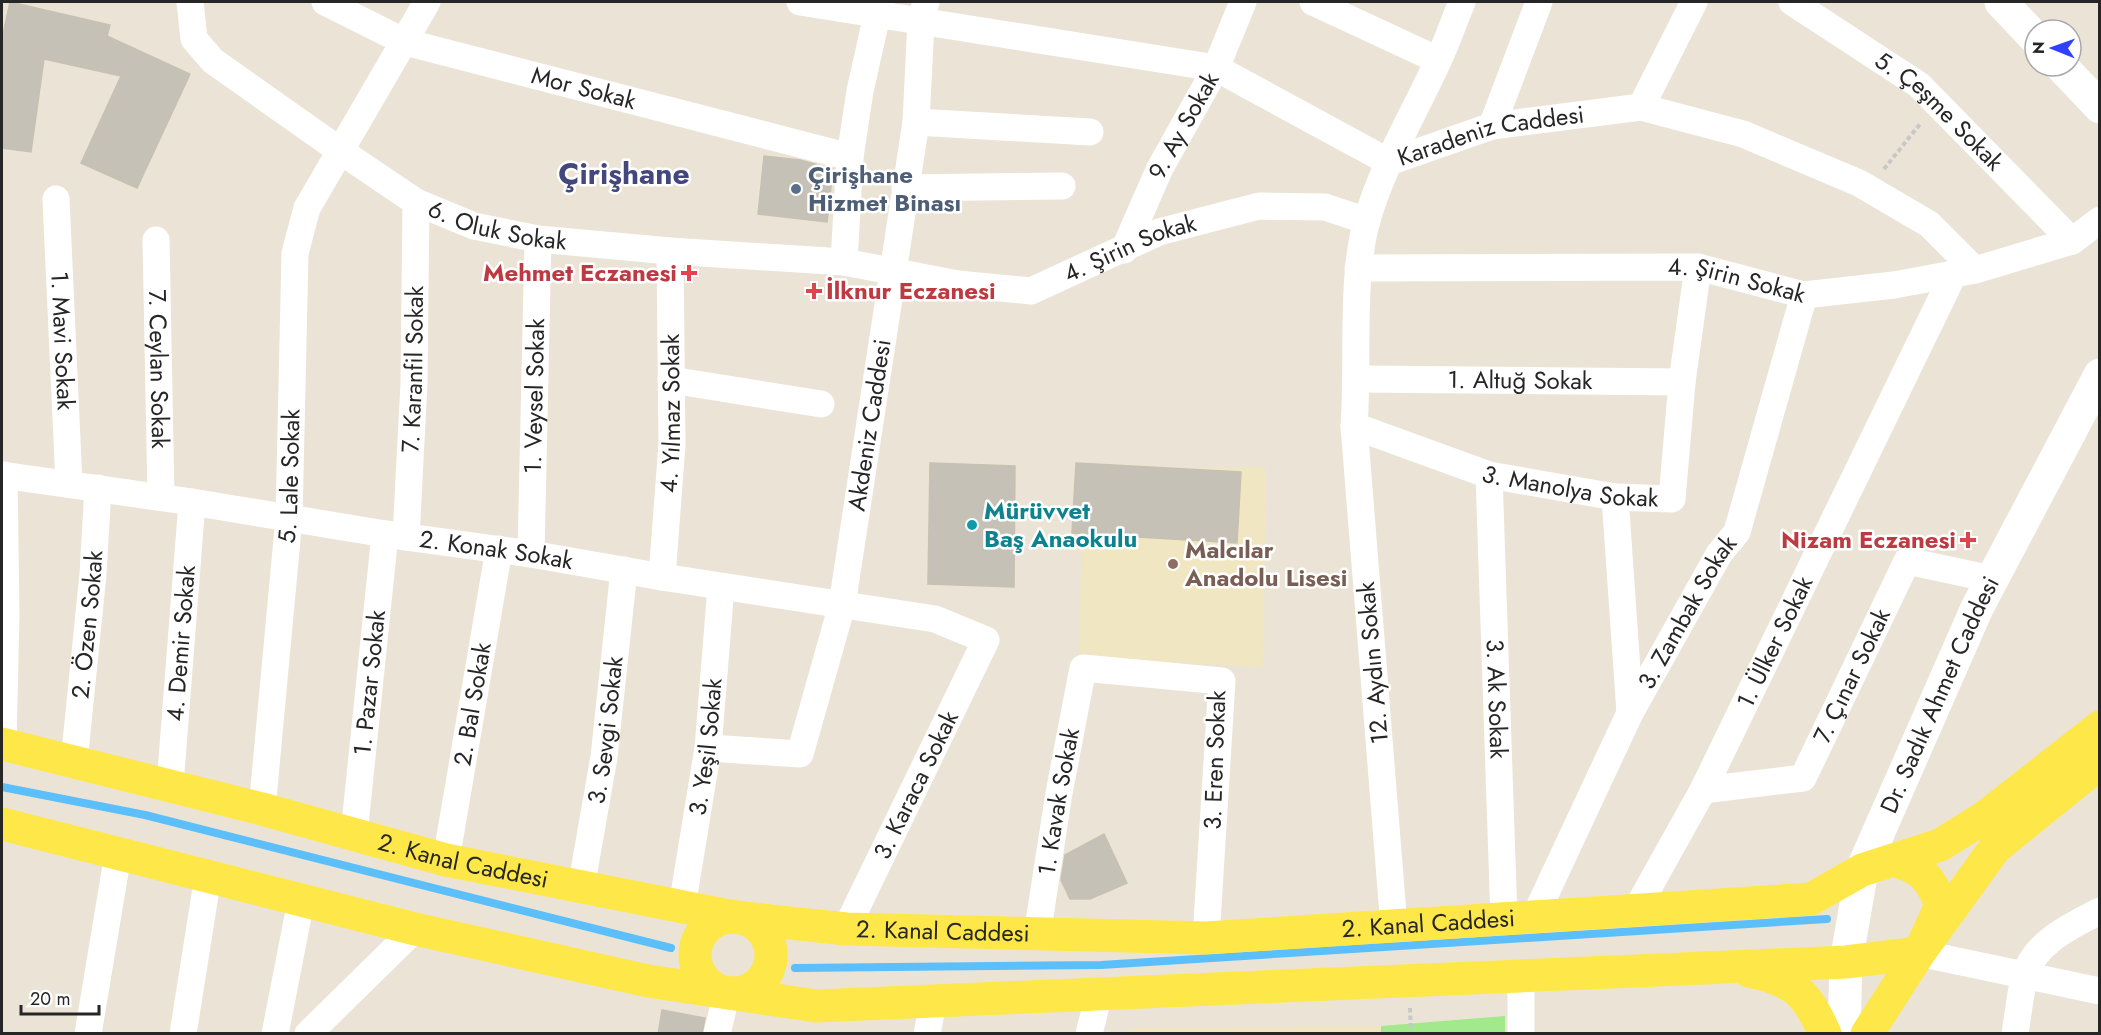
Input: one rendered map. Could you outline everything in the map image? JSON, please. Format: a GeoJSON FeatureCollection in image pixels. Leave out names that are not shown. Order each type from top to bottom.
{"type":"FeatureCollection","features":[{"type":"Feature","properties":{"kind":"main road"},"geometry":{"type":"LineString","coordinates":[[2001,2],[2023,25]]}},
{"type":"Feature","properties":{"kind":"main road"},"geometry":{"type":"LineString","coordinates":[[2072,78],[2100,107]]}},
{"type":"Feature","properties":{"kind":"main road","name":"Dr. Sadık Ahmet Caddesi"},"geometry":{"type":"LineString","coordinates":[[1844,1034],[1845,962],[1862,870],[1992,579],[2100,375]]}},
{"type":"Feature","properties":{"kind":"main road","name":"2. Kanal Caddesi"},"geometry":{"type":"LineString","coordinates":[[2,744],[170,784],[446,860],[734,917],[846,929],[1206,938],[1811,899],[1862,870],[1940,844],[1985,817],[2100,727]]}},
{"type":"Feature","properties":{"kind":"main road"},"geometry":{"type":"LineString","coordinates":[[1867,1034],[1919,953],[1995,849],[2100,763]]}},
{"type":"Feature","properties":{"kind":"main road"},"geometry":{"type":"LineString","coordinates":[[2,824],[415,929],[648,981],[816,1006],[1845,962],[1919,953]]}},
{"type":"Feature","properties":{"kind":"main road"},"geometry":{"type":"LineString","coordinates":[[1893,860],[1914,866],[1932,883],[1941,905],[1919,953]]}},
{"type":"Feature","properties":{"kind":"main road"},"geometry":{"type":"LineString","coordinates":[[734,917],[747,920],[762,931],[770,947],[771,960],[768,971],[750,989],[727,992],[710,984],[699,970],[697,945],[702,934],[711,925],[722,919],[734,917]]}},
{"type":"Feature","properties":{"kind":"main road"},"geometry":{"type":"LineString","coordinates":[[1721,966],[1760,974],[1787,983],[1806,997],[1825,1034]]}},
{"type":"Feature","properties":{"kind":"street","name":"6. Oluk Sokak"},"geometry":{"type":"LineString","coordinates":[[190,2],[194,39],[213,61],[416,202],[474,226],[538,239],[670,251],[844,262],[893,272]]}},
{"type":"Feature","properties":{"kind":"street","name":"Mor Sokak"},"geometry":{"type":"LineString","coordinates":[[325,2],[405,42],[850,157]]}},
{"type":"Feature","properties":{"kind":"street","name":"5. Lale Sokak"},"geometry":{"type":"LineString","coordinates":[[262,809],[289,518],[295,253],[307,208],[342,152],[427,2]]}},
{"type":"Feature","properties":{"kind":"street","name":"Karadeniz Caddesi"},"geometry":{"type":"LineString","coordinates":[[800,2],[877,15],[924,11],[1216,68],[1389,162],[1492,126],[1641,107],[1743,134],[1868,188],[1929,224],[1964,272]]}},
{"type":"Feature","properties":{"kind":"street","name":"9. Ay Sokak"},"geometry":{"type":"LineString","coordinates":[[1124,250],[1160,168],[1216,68],[1243,2]]}},
{"type":"Feature","properties":{"kind":"street"},"geometry":{"type":"LineString","coordinates":[[1313,2],[1438,60]]}},
{"type":"Feature","properties":{"kind":"street","name":"12. Aydın Sokak"},"geometry":{"type":"LineString","coordinates":[[1394,927],[1354,426],[1358,379],[1358,268],[1367,221],[1389,162],[1438,60],[1462,2]]}},
{"type":"Feature","properties":{"kind":"street"},"geometry":{"type":"LineString","coordinates":[[1492,126],[1539,2]]}},
{"type":"Feature","properties":{"kind":"street"},"geometry":{"type":"LineString","coordinates":[[1641,107],[1694,2]]}},
{"type":"Feature","properties":{"kind":"street","name":"5. Çeşme Sokak"},"geometry":{"type":"LineString","coordinates":[[1792,2],[1919,85],[2072,241]]}},
{"type":"Feature","properties":{"kind":"street","name":"Akdeniz Caddesi"},"geometry":{"type":"LineString","coordinates":[[708,748],[800,754],[842,605],[916,122],[924,11]]}},
{"type":"Feature","properties":{"kind":"street"},"geometry":{"type":"LineString","coordinates":[[844,262],[850,157],[860,91],[877,15]]}},
{"type":"Feature","properties":{"kind":"street"},"geometry":{"type":"LineString","coordinates":[[916,122],[1090,132]]}},
{"type":"Feature","properties":{"kind":"street"},"geometry":{"type":"LineString","coordinates":[[905,188],[1062,186]]}},
{"type":"Feature","properties":{"kind":"street","name":"1. Mavi Sokak"},"geometry":{"type":"LineString","coordinates":[[56,200],[69,484]]}},
{"type":"Feature","properties":{"kind":"street","name":"7. Karanfil Sokak"},"geometry":{"type":"LineString","coordinates":[[395,536],[414,382],[416,202]]}},
{"type":"Feature","properties":{"kind":"street","name":"4. Şirin Sokak"},"geometry":{"type":"LineString","coordinates":[[893,272],[958,284],[1031,291],[1159,232],[1259,206],[1325,207],[1367,221]]}},
{"type":"Feature","properties":{"kind":"street","name":"4. Şirin Sokak"},"geometry":{"type":"LineString","coordinates":[[1358,268],[1698,267],[1804,295],[1964,272],[2072,241],[2100,220]]}},
{"type":"Feature","properties":{"kind":"street","name":"1. Veysel Sokak"},"geometry":{"type":"LineString","coordinates":[[531,554],[538,239]]}},
{"type":"Feature","properties":{"kind":"street","name":"7. Ceylan Sokak"},"geometry":{"type":"LineString","coordinates":[[156,240],[161,497]]}},
{"type":"Feature","properties":{"kind":"street","name":"4. Yılmaz Sokak"},"geometry":{"type":"LineString","coordinates":[[662,577],[672,444],[670,251]]}},
{"type":"Feature","properties":{"kind":"street","name":"3. Manolya Sokak"},"geometry":{"type":"LineString","coordinates":[[1354,426],[1489,475],[1615,497],[1672,499],[1682,382],[1698,267]]}},
{"type":"Feature","properties":{"kind":"street","name":"1. Ülker Sokak"},"geometry":{"type":"LineString","coordinates":[[1636,910],[1703,790],[1964,272]]}},
{"type":"Feature","properties":{"kind":"street","name":"3. Zambak Sokak"},"geometry":{"type":"LineString","coordinates":[[1519,918],[1719,554],[1737,532],[1804,295]]}},
{"type":"Feature","properties":{"kind":"street","name":"1. Altuğ Sokak"},"geometry":{"type":"LineString","coordinates":[[1358,379],[1682,382]]}},
{"type":"Feature","properties":{"kind":"street"},"geometry":{"type":"LineString","coordinates":[[671,380],[821,404]]}},
{"type":"Feature","properties":{"kind":"street"},"geometry":{"type":"LineString","coordinates":[[2,744],[6,615],[3,475]]}},
{"type":"Feature","properties":{"kind":"street","name":"2. Konak Sokak"},"geometry":{"type":"LineString","coordinates":[[3,475],[161,497],[395,536],[531,554],[721,587],[935,619],[986,640]]}},
{"type":"Feature","properties":{"kind":"street","name":"3. Ak Sokak"},"geometry":{"type":"LineString","coordinates":[[1489,475],[1519,918]]}},
{"type":"Feature","properties":{"kind":"street","name":"2. Özen Sokak"},"geometry":{"type":"LineString","coordinates":[[74,762],[93,574],[98,488]]}},
{"type":"Feature","properties":{"kind":"street"},"geometry":{"type":"LineString","coordinates":[[1615,497],[1630,713]]}},
{"type":"Feature","properties":{"kind":"street","name":"4. Demir Sokak"},"geometry":{"type":"LineString","coordinates":[[170,784],[192,502]]}},
{"type":"Feature","properties":{"kind":"street","name":"1. Pazar Sokak"},"geometry":{"type":"LineString","coordinates":[[354,834],[395,536]]}},
{"type":"Feature","properties":{"kind":"street","name":"2. Bal Sokak"},"geometry":{"type":"LineString","coordinates":[[446,860],[498,549]]}},
{"type":"Feature","properties":{"kind":"street","name":"7. Çınar Sokak"},"geometry":{"type":"LineString","coordinates":[[1703,790],[1803,778],[1907,561],[1992,579]]}},
{"type":"Feature","properties":{"kind":"street","name":"3. Sevgi Sokak"},"geometry":{"type":"LineString","coordinates":[[580,888],[604,757],[624,570]]}},
{"type":"Feature","properties":{"kind":"street","name":"3. Yeşil Sokak"},"geometry":{"type":"LineString","coordinates":[[682,907],[708,748],[721,587]]}},
{"type":"Feature","properties":{"kind":"street","name":"3. Karaca Sokak"},"geometry":{"type":"LineString","coordinates":[[846,929],[986,640]]}},
{"type":"Feature","properties":{"kind":"street","name":"1. Kavak Sokak"},"geometry":{"type":"LineString","coordinates":[[1037,934],[1059,793],[1083,668]]}},
{"type":"Feature","properties":{"kind":"street","name":"3. Eren Sokak"},"geometry":{"type":"LineString","coordinates":[[1083,668],[1222,681],[1206,938]]}},
{"type":"Feature","properties":{"kind":"street"},"geometry":{"type":"LineString","coordinates":[[1995,849],[2041,828],[2100,782]]}},
{"type":"Feature","properties":{"kind":"street"},"geometry":{"type":"LineString","coordinates":[[88,1034],[118,854]]}},
{"type":"Feature","properties":{"kind":"street"},"geometry":{"type":"LineString","coordinates":[[183,1034],[208,876]]}},
{"type":"Feature","properties":{"kind":"street"},"geometry":{"type":"LineString","coordinates":[[275,1034],[301,901]]}},
{"type":"Feature","properties":{"kind":"street"},"geometry":{"type":"LineString","coordinates":[[2015,1034],[2025,975],[2041,949],[2064,929],[2100,911]]}},
{"type":"Feature","properties":{"kind":"street"},"geometry":{"type":"LineString","coordinates":[[308,1034],[415,929]]}},
{"type":"Feature","properties":{"kind":"street"},"geometry":{"type":"LineString","coordinates":[[1919,953],[2100,991]]}},
{"type":"Feature","properties":{"kind":"street"},"geometry":{"type":"LineString","coordinates":[[1521,976],[1521,1034]]}},
{"type":"Feature","properties":{"kind":"street"},"geometry":{"type":"LineString","coordinates":[[717,1034],[727,992]]}},
{"type":"Feature","properties":{"kind":"street"},"geometry":{"type":"LineString","coordinates":[[1089,1034],[1099,994]]}},
{"type":"Feature","properties":{"kind":"street"},"geometry":{"type":"LineString","coordinates":[[927,1034],[933,1002]]}},
{"type":"Feature","properties":{"kind":"path"},"geometry":{"type":"LineString","coordinates":[[1868,188],[1937,103]]}},
{"type":"Feature","properties":{"kind":"shaded area","name":"Malcılar Anadolu Lisesi"},"geometry":{"type":"Polygon","coordinates":[[[1266,467],[1263,667],[1079,658],[1083,471],[1266,467]]]}},
{"type":"Feature","properties":{"kind":"shaded area"},"geometry":{"type":"Polygon","coordinates":[[[1381,1026],[1381,1034],[1129,1034],[1131,1028],[1381,1026]]]}},
{"type":"Feature","properties":{"kind":"green space"},"geometry":{"type":"Polygon","coordinates":[[[1505,1016],[1505,1033],[1381,1033],[1381,1026],[1505,1016]]]}},
{"type":"Feature","properties":{"kind":"building"},"geometry":{"type":"Polygon","coordinates":[[[10,2],[110,25],[107,36],[190,74],[137,188],[81,163],[121,76],[44,59],[31,152],[2,148],[2,39],[10,2]]]}},
{"type":"Feature","properties":{"kind":"building","name":"Çirişhane Hizmet Binası"},"geometry":{"type":"Polygon","coordinates":[[[764,156],[800,160],[833,169],[827,222],[758,214],[764,156]]]}},
{"type":"Feature","properties":{"kind":"building","name":"Mürüvvet Baş Anaokulu"},"geometry":{"type":"Polygon","coordinates":[[[930,463],[1015,466],[1014,587],[928,584],[930,463]]]}},
{"type":"Feature","properties":{"kind":"building"},"geometry":{"type":"Polygon","coordinates":[[[1076,463],[1241,472],[1237,543],[1072,533],[1076,463]]]}},
{"type":"Feature","properties":{"kind":"building"},"geometry":{"type":"Polygon","coordinates":[[[1104,834],[1127,883],[1090,899],[1070,899],[1061,880],[1065,855],[1104,834]]]}},
{"type":"Feature","properties":{"kind":"building"},"geometry":{"type":"Polygon","coordinates":[[[662,1010],[705,1018],[702,1034],[658,1034],[662,1010]]]}},
{"type":"Feature","properties":{"kind":"waterway"},"geometry":{"type":"LineString","coordinates":[[2,787],[145,815],[671,948]]}},
{"type":"Feature","properties":{"kind":"waterway"},"geometry":{"type":"LineString","coordinates":[[795,968],[1101,965],[1827,919]]}},
{"type":"Feature","properties":{"kind":"place","name":"Çirişhane Hizmet Binası"},"geometry":{"type":"Point","coordinates":[796,189]}},
{"type":"Feature","properties":{"kind":"place","name":"Mehmet Eczanesi"},"geometry":{"type":"Point","coordinates":[689,273]}},
{"type":"Feature","properties":{"kind":"place","name":"İlknur Eczanesi"},"geometry":{"type":"Point","coordinates":[814,291]}},
{"type":"Feature","properties":{"kind":"place","name":"Mürüvvet Baş Anaokulu"},"geometry":{"type":"Point","coordinates":[972,525]}},
{"type":"Feature","properties":{"kind":"place","name":"Nizam Eczanesi"},"geometry":{"type":"Point","coordinates":[1968,540]}},
{"type":"Feature","properties":{"kind":"place","name":"Malcılar Anadolu Lisesi"},"geometry":{"type":"Point","coordinates":[1173,564]}},
{"type":"Feature","properties":{"kind":"district","name":"Çirişhane"},"geometry":{"type":"Point","coordinates":[624,174]}}]}
